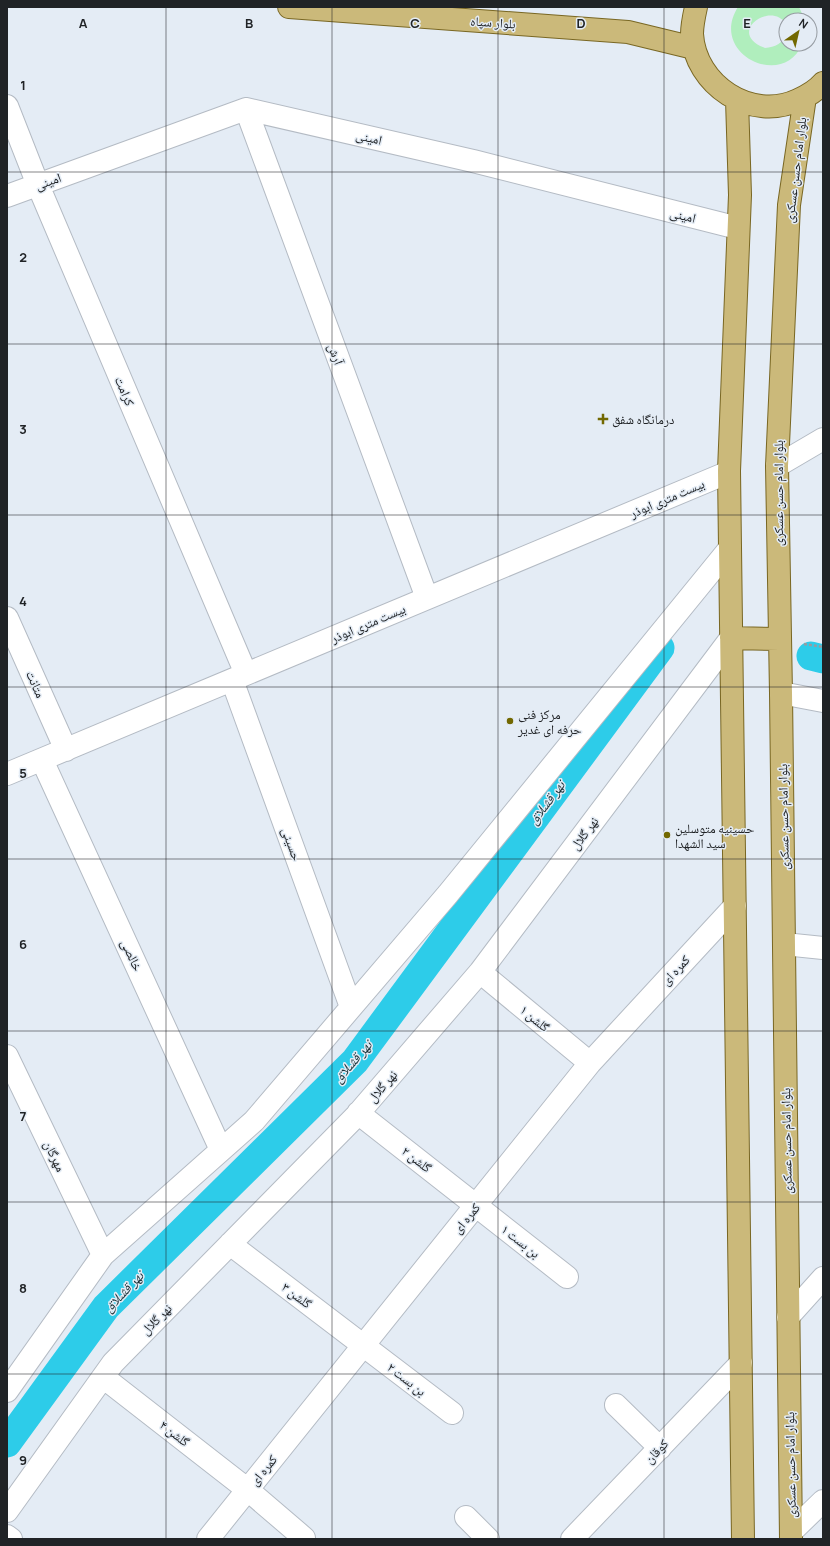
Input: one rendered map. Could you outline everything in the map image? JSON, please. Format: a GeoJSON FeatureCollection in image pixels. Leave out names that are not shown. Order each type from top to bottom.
{"type":"FeatureCollection","features":[{"type":"Feature","properties":{"kind":"main road","name":"بلوار سپاه"},"geometry":{"type":"LineString","coordinates":[[289,7],[386,11],[628,32],[694,48]]}},
{"type":"Feature","properties":{"kind":"main road"},"geometry":{"type":"LineString","coordinates":[[696,7],[692,34],[694,48],[700,65],[710,79],[722,91],[737,100],[758,105],[778,106],[792,103],[805,97],[823,83]]}},
{"type":"Feature","properties":{"kind":"main road","name":"بلوار امام حسن عسکری"},"geometry":{"type":"LineString","coordinates":[[791,1535],[777,466],[789,205],[805,97]]}},
{"type":"Feature","properties":{"kind":"main road"},"geometry":{"type":"LineString","coordinates":[[737,100],[740,195],[729,472],[743,1539]]}},
{"type":"Feature","properties":{"kind":"main road"},"geometry":{"type":"LineString","coordinates":[[731,638],[780,640]]}},
{"type":"Feature","properties":{"kind":"street","name":"کرامت"},"geometry":{"type":"LineString","coordinates":[[7,106],[239,677]]}},
{"type":"Feature","properties":{"kind":"street","name":"امینی"},"geometry":{"type":"LineString","coordinates":[[7,196],[246,109],[473,161],[738,228]]}},
{"type":"Feature","properties":{"kind":"street","name":"آرش"},"geometry":{"type":"LineString","coordinates":[[246,109],[427,598]]}},
{"type":"Feature","properties":{"kind":"street"},"geometry":{"type":"LineString","coordinates":[[777,466],[823,439]]}},
{"type":"Feature","properties":{"kind":"street","name":"بیست متری ابوذر"},"geometry":{"type":"LineString","coordinates":[[7,774],[729,472]]}},
{"type":"Feature","properties":{"kind":"street"},"geometry":{"type":"LineString","coordinates":[[7,1391],[103,1255],[254,1121],[448,894],[730,548]]}},
{"type":"Feature","properties":{"kind":"street","name":"متانت"},"geometry":{"type":"LineString","coordinates":[[7,618],[66,750]]}},
{"type":"Feature","properties":{"kind":"street","name":"نهر گلال"},"geometry":{"type":"LineString","coordinates":[[7,1511],[113,1363],[358,1113],[480,972],[731,638]]}},
{"type":"Feature","properties":{"kind":"street","name":"حسینی"},"geometry":{"type":"LineString","coordinates":[[239,677],[351,1007]]}},
{"type":"Feature","properties":{"kind":"street"},"geometry":{"type":"LineString","coordinates":[[781,693],[823,701]]}},
{"type":"Feature","properties":{"kind":"street","name":"خالصی"},"geometry":{"type":"LineString","coordinates":[[42,760],[221,1150]]}},
{"type":"Feature","properties":{"kind":"street","name":"کمره ای"},"geometry":{"type":"LineString","coordinates":[[208,1539],[590,1063],[735,906]]}},
{"type":"Feature","properties":{"kind":"street"},"geometry":{"type":"LineString","coordinates":[[784,944],[823,948]]}},
{"type":"Feature","properties":{"kind":"street","name":"گلشن ۱"},"geometry":{"type":"LineString","coordinates":[[480,972],[590,1063]]}},
{"type":"Feature","properties":{"kind":"street","name":"مهرگان"},"geometry":{"type":"LineString","coordinates":[[7,1056],[15,1091],[103,1255]]}},
{"type":"Feature","properties":{"kind":"street","name":"گلشن ۲"},"geometry":{"type":"LineString","coordinates":[[358,1113],[476,1205]]}},
{"type":"Feature","properties":{"kind":"street","name":"بن بست ۱"},"geometry":{"type":"LineString","coordinates":[[476,1205],[567,1277]]}},
{"type":"Feature","properties":{"kind":"street","name":"گلشن ۳"},"geometry":{"type":"LineString","coordinates":[[230,1244],[363,1346]]}},
{"type":"Feature","properties":{"kind":"street"},"geometry":{"type":"LineString","coordinates":[[788,1317],[823,1278]]}},
{"type":"Feature","properties":{"kind":"street","name":"بن بست ۲"},"geometry":{"type":"LineString","coordinates":[[363,1346],[452,1413]]}},
{"type":"Feature","properties":{"kind":"street","name":"کوقان"},"geometry":{"type":"LineString","coordinates":[[572,1539],[741,1363]]}},
{"type":"Feature","properties":{"kind":"street","name":"گلشن ۴"},"geometry":{"type":"LineString","coordinates":[[103,1377],[248,1490],[304,1538]]}},
{"type":"Feature","properties":{"kind":"street"},"geometry":{"type":"LineString","coordinates":[[616,1405],[660,1448]]}},
{"type":"Feature","properties":{"kind":"street"},"geometry":{"type":"LineString","coordinates":[[791,1535],[823,1501]]}},
{"type":"Feature","properties":{"kind":"street"},"geometry":{"type":"LineString","coordinates":[[466,1517],[488,1539]]}},
{"type":"Feature","properties":{"kind":"street"},"geometry":{"type":"LineString","coordinates":[[7,1536],[11,1539]]}},
{"type":"Feature","properties":{"kind":"green space"},"geometry":{"type":"Polygon","coordinates":[[[738,7],[799,7],[801,12],[778,12],[778,18],[771,16],[762,17],[755,21],[750,27],[749,35],[754,42],[765,48],[778,44],[778,52],[797,52],[793,58],[780,64],[766,65],[752,60],[740,51],[733,39],[731,24],[738,7]]]}},
{"type":"Feature","properties":{"kind":"waterway","name":"نهر قشلاق"},"geometry":{"type":"LineString","coordinates":[[7,1443],[106,1307],[355,1061],[660,648]]}},
{"type":"Feature","properties":{"kind":"waterway","name":"نهر قشلاق"},"geometry":{"type":"LineString","coordinates":[[811,656],[823,659]]}},
{"type":"Feature","properties":{"kind":"place","name":"درمانگاه شفق"},"geometry":{"type":"Point","coordinates":[603,419]}},
{"type":"Feature","properties":{"kind":"place","name":"مرکز فنی حرفه ای غدیر"},"geometry":{"type":"Point","coordinates":[510,721]}},
{"type":"Feature","properties":{"kind":"place","name":"حسینیه متوسلین سید الشهدا"},"geometry":{"type":"Point","coordinates":[667,835]}}]}
